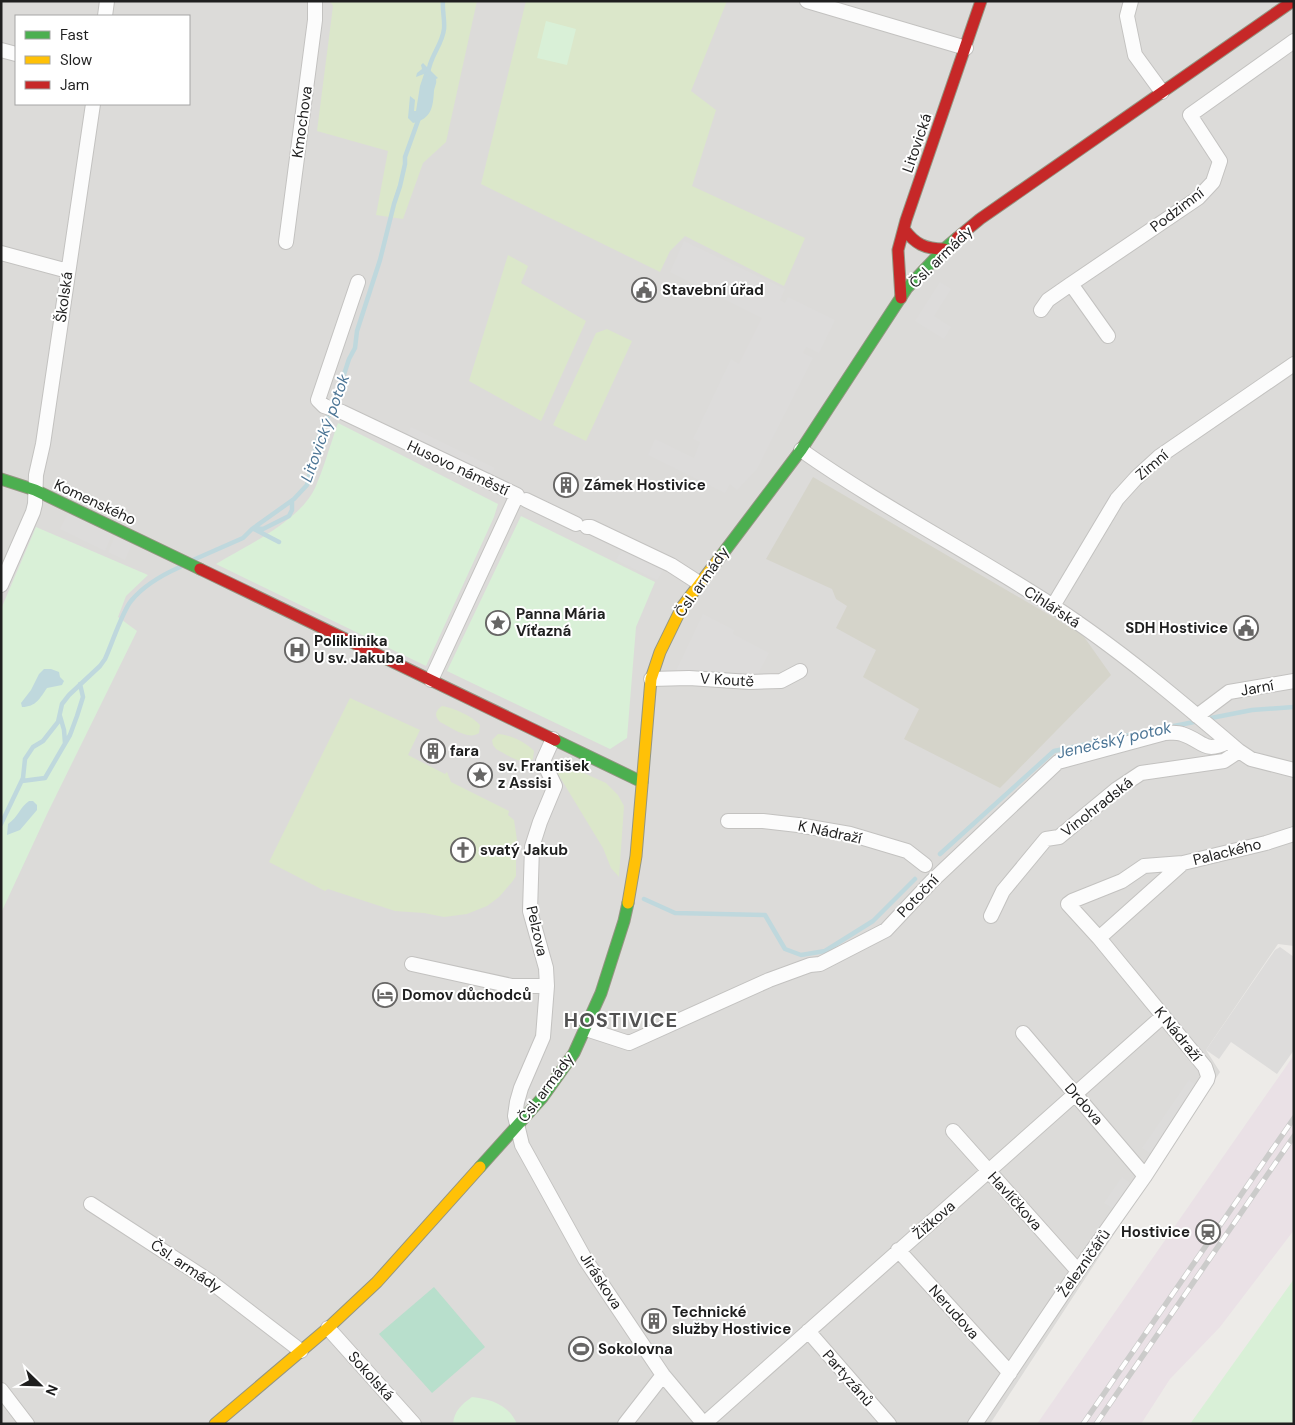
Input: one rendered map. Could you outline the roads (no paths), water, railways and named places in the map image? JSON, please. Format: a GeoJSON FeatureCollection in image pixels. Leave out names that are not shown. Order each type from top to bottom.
{"type":"FeatureCollection","features":[{"type":"Feature","properties":{"kind":"main road","name":"Litovická"},"geometry":{"type":"LineString","coordinates":[[901,298],[898,250],[981,1]]}},
{"type":"Feature","properties":{"kind":"main road","name":"Čsl. armády"},"geometry":{"type":"LineString","coordinates":[[215,1424],[328,1328],[377,1282],[405,1253],[559,1075],[586,1029],[601,993],[624,921],[636,856],[651,679],[654,666],[671,627],[699,583],[801,450],[907,288],[944,249],[980,219],[1293,1]]}},
{"type":"Feature","properties":{"kind":"main road"},"geometry":{"type":"LineString","coordinates":[[904,229],[920,247],[932,250],[944,249]]}},
{"type":"Feature","properties":{"kind":"main road","name":"Komenského"},"geometry":{"type":"LineString","coordinates":[[1,479],[35,490],[431,680]]}},
{"type":"Feature","properties":{"kind":"main road"},"geometry":{"type":"LineString","coordinates":[[431,680],[642,782]]}},
{"type":"Feature","properties":{"kind":"street"},"geometry":{"type":"LineString","coordinates":[[105,15],[107,1]]}},
{"type":"Feature","properties":{"kind":"street","name":"Kmochova"},"geometry":{"type":"LineString","coordinates":[[286,242],[315,20],[315,1]]}},
{"type":"Feature","properties":{"kind":"street"},"geometry":{"type":"LineString","coordinates":[[807,1],[966,48]]}},
{"type":"Feature","properties":{"kind":"street"},"geometry":{"type":"LineString","coordinates":[[1131,1],[1127,16],[1134,54],[1162,92]]}},
{"type":"Feature","properties":{"kind":"street","name":"Podzimní"},"geometry":{"type":"LineString","coordinates":[[1041,310],[1048,300],[1198,198],[1213,182],[1220,161],[1190,115],[1294,41]]}},
{"type":"Feature","properties":{"kind":"street"},"geometry":{"type":"LineString","coordinates":[[1,50],[15,54]]}},
{"type":"Feature","properties":{"kind":"street","name":"Školská"},"geometry":{"type":"LineString","coordinates":[[1,585],[33,512],[93,105]]}},
{"type":"Feature","properties":{"kind":"street"},"geometry":{"type":"LineString","coordinates":[[1,253],[68,271]]}},
{"type":"Feature","properties":{"kind":"street","name":"Husovo náměstí"},"geometry":{"type":"LineString","coordinates":[[358,282],[318,400],[324,406],[342,412],[517,495],[431,680]]}},
{"type":"Feature","properties":{"kind":"street"},"geometry":{"type":"LineString","coordinates":[[1071,284],[1108,336]]}},
{"type":"Feature","properties":{"kind":"street","name":"Zimní"},"geometry":{"type":"LineString","coordinates":[[1053,606],[1117,499],[1136,478],[1160,456],[1294,364]]}},
{"type":"Feature","properties":{"kind":"street","name":"Cihlářská"},"geometry":{"type":"LineString","coordinates":[[801,450],[874,499],[1053,606],[1117,650],[1251,759],[1294,770]]}},
{"type":"Feature","properties":{"kind":"street","name":"Husovo náměstí"},"geometry":{"type":"LineString","coordinates":[[526,500],[582,525],[591,527],[671,565],[699,583]]}},
{"type":"Feature","properties":{"kind":"street","name":"V Koutě"},"geometry":{"type":"LineString","coordinates":[[651,679],[689,678],[750,682],[780,681],[800,672]]}},
{"type":"Feature","properties":{"kind":"street","name":"Jarní"},"geometry":{"type":"LineString","coordinates":[[1198,716],[1228,692],[1294,681]]}},
{"type":"Feature","properties":{"kind":"street","name":"Potoční"},"geometry":{"type":"LineString","coordinates":[[586,1029],[629,1043],[769,980],[820,964],[886,930],[932,881],[1058,762],[1166,733],[1181,734],[1215,748],[1228,742]]}},
{"type":"Feature","properties":{"kind":"street","name":"Pelzova"},"geometry":{"type":"LineString","coordinates":[[516,1126],[521,1088],[542,1037],[547,986],[546,968],[530,911],[532,847],[555,786],[543,761],[553,739]]}},
{"type":"Feature","properties":{"kind":"street","name":"Vinohradská"},"geometry":{"type":"LineString","coordinates":[[991,916],[1002,891],[1046,839],[1059,837],[1117,789],[1141,773],[1224,761],[1239,751]]}},
{"type":"Feature","properties":{"kind":"street","name":"K Nádraží"},"geometry":{"type":"LineString","coordinates":[[728,821],[763,821],[850,834],[906,851],[926,865]]}},
{"type":"Feature","properties":{"kind":"street","name":"Palackého"},"geometry":{"type":"LineString","coordinates":[[1099,938],[1183,863],[1266,843],[1294,834]]}},
{"type":"Feature","properties":{"kind":"street","name":"K Nádraží"},"geometry":{"type":"LineString","coordinates":[[1183,863],[1144,866],[1122,881],[1068,904],[1099,938],[1205,1067],[1208,1076]]}},
{"type":"Feature","properties":{"kind":"street"},"geometry":{"type":"LineString","coordinates":[[412,964],[512,986],[547,986]]}},
{"type":"Feature","properties":{"kind":"street","name":"Žižkova"},"geometry":{"type":"LineString","coordinates":[[704,1424],[1163,1016]]}},
{"type":"Feature","properties":{"kind":"street","name":"Drdova"},"geometry":{"type":"LineString","coordinates":[[1023,1033],[1145,1176]]}},
{"type":"Feature","properties":{"kind":"street","name":"Železničářů"},"geometry":{"type":"LineString","coordinates":[[975,1424],[1078,1271],[1145,1176],[1204,1086],[1208,1076]]}},
{"type":"Feature","properties":{"kind":"street","name":"Jiráskova"},"geometry":{"type":"LineString","coordinates":[[516,1126],[522,1145],[585,1258],[663,1375],[704,1424]]}},
{"type":"Feature","properties":{"kind":"street","name":"Havlíčkova"},"geometry":{"type":"LineString","coordinates":[[953,1131],[1078,1271]]}},
{"type":"Feature","properties":{"kind":"street","name":"Čsl. armády"},"geometry":{"type":"LineString","coordinates":[[91,1204],[211,1282],[301,1351]]}},
{"type":"Feature","properties":{"kind":"street","name":"Nerudova"},"geometry":{"type":"LineString","coordinates":[[898,1250],[1010,1373]]}},
{"type":"Feature","properties":{"kind":"street","name":"Sokolská"},"geometry":{"type":"LineString","coordinates":[[328,1328],[414,1424]]}},
{"type":"Feature","properties":{"kind":"street","name":"Partyzánů"},"geometry":{"type":"LineString","coordinates":[[808,1331],[889,1424]]}},
{"type":"Feature","properties":{"kind":"street"},"geometry":{"type":"LineString","coordinates":[[625,1424],[663,1375]]}},
{"type":"Feature","properties":{"kind":"street"},"geometry":{"type":"LineString","coordinates":[[1,1390],[27,1424]]}},
{"type":"Feature","properties":{"kind":"water"},"geometry":{"type":"Polygon","coordinates":[[[423,63],[438,78],[436,79],[433,102],[428,115],[413,123],[408,118],[410,96],[415,100],[414,111],[416,111],[424,74],[416,77],[417,73],[422,69],[421,65],[423,63]]]}},
{"type":"Feature","properties":{"kind":"water"},"geometry":{"type":"Polygon","coordinates":[[[44,669],[59,672],[60,677],[64,681],[62,685],[47,688],[34,704],[22,707],[21,703],[44,669]]]}},
{"type":"Feature","properties":{"kind":"water"},"geometry":{"type":"Polygon","coordinates":[[[29,801],[33,801],[37,805],[37,810],[20,830],[7,835],[8,824],[29,801]]]}},
{"type":"Feature","properties":{"kind":"waterway","name":"Litovický potok"},"geometry":{"type":"LineString","coordinates":[[428,74],[431,62],[443,35],[443,1]]}},
{"type":"Feature","properties":{"kind":"waterway","name":"Litovický potok"},"geometry":{"type":"LineString","coordinates":[[193,560],[243,538],[252,529],[294,499],[307,485],[317,441],[355,348],[357,331],[380,260],[400,186],[405,157],[419,118]]}},
{"type":"Feature","properties":{"kind":"waterway"},"geometry":{"type":"LineString","coordinates":[[254,528],[263,529],[289,516],[292,510],[292,501]]}},
{"type":"Feature","properties":{"kind":"waterway","name":"Jenečský potok"},"geometry":{"type":"LineString","coordinates":[[254,529],[279,542]]}},
{"type":"Feature","properties":{"kind":"waterway","name":"Litovický potok"},"geometry":{"type":"LineString","coordinates":[[1,824],[23,778],[25,759],[33,747],[43,741],[58,722],[62,704],[69,695],[105,659],[131,601],[154,581],[180,567]]}},
{"type":"Feature","properties":{"kind":"waterway"},"geometry":{"type":"LineString","coordinates":[[22,781],[45,778],[70,735],[83,697],[80,684]]}},
{"type":"Feature","properties":{"kind":"waterway","name":"Jenečský potok"},"geometry":{"type":"LineString","coordinates":[[1206,719],[1252,710],[1294,707]]}},
{"type":"Feature","properties":{"kind":"waterway"},"geometry":{"type":"LineString","coordinates":[[60,716],[65,743]]}},
{"type":"Feature","properties":{"kind":"waterway","name":"Jenečský potok"},"geometry":{"type":"LineString","coordinates":[[1169,727],[1199,721]]}},
{"type":"Feature","properties":{"kind":"waterway","name":"Jenečský potok"},"geometry":{"type":"LineString","coordinates":[[940,854],[1054,751],[1140,733]]}},
{"type":"Feature","properties":{"kind":"waterway","name":"Jenečský potok"},"geometry":{"type":"LineString","coordinates":[[644,899],[675,913],[765,915],[785,949],[801,955],[825,951],[873,921],[915,879]]}},
{"type":"Feature","properties":{"kind":"railway"},"geometry":{"type":"LineString","coordinates":[[1083,1424],[1294,1118]]}},
{"type":"Feature","properties":{"kind":"railway"},"geometry":{"type":"LineString","coordinates":[[1096,1424],[1294,1136]]}},
{"type":"Feature","properties":{"kind":"place","name":"Stavební úřad"},"geometry":{"type":"Point","coordinates":[644,290]}},
{"type":"Feature","properties":{"kind":"place","name":"Zámek Hostivice"},"geometry":{"type":"Point","coordinates":[566,485]}},
{"type":"Feature","properties":{"kind":"place","name":"Panna Mária Víťazná"},"geometry":{"type":"Point","coordinates":[498,623]}},
{"type":"Feature","properties":{"kind":"place","name":"SDH Hostivice"},"geometry":{"type":"Point","coordinates":[1246,628]}},
{"type":"Feature","properties":{"kind":"place","name":"Poliklinika U sv. Jakuba"},"geometry":{"type":"Point","coordinates":[297,650]}},
{"type":"Feature","properties":{"kind":"place","name":"fara"},"geometry":{"type":"Point","coordinates":[433,751]}},
{"type":"Feature","properties":{"kind":"place","name":"sv. František z Assisi"},"geometry":{"type":"Point","coordinates":[480,775]}},
{"type":"Feature","properties":{"kind":"place","name":"svatý Jakub"},"geometry":{"type":"Point","coordinates":[463,850]}},
{"type":"Feature","properties":{"kind":"place","name":"Domov důchodců"},"geometry":{"type":"Point","coordinates":[385,995]}},
{"type":"Feature","properties":{"kind":"place","name":"Hostivice"},"geometry":{"type":"Point","coordinates":[1208,1232]}},
{"type":"Feature","properties":{"kind":"place","name":"Technické služby Hostivice"},"geometry":{"type":"Point","coordinates":[654,1321]}},
{"type":"Feature","properties":{"kind":"place","name":"Sokolovna"},"geometry":{"type":"Point","coordinates":[581,1349]}},
{"type":"Feature","properties":{"kind":"district","name":"HOSTIVICE"},"geometry":{"type":"Point","coordinates":[621,1020]}}]}
